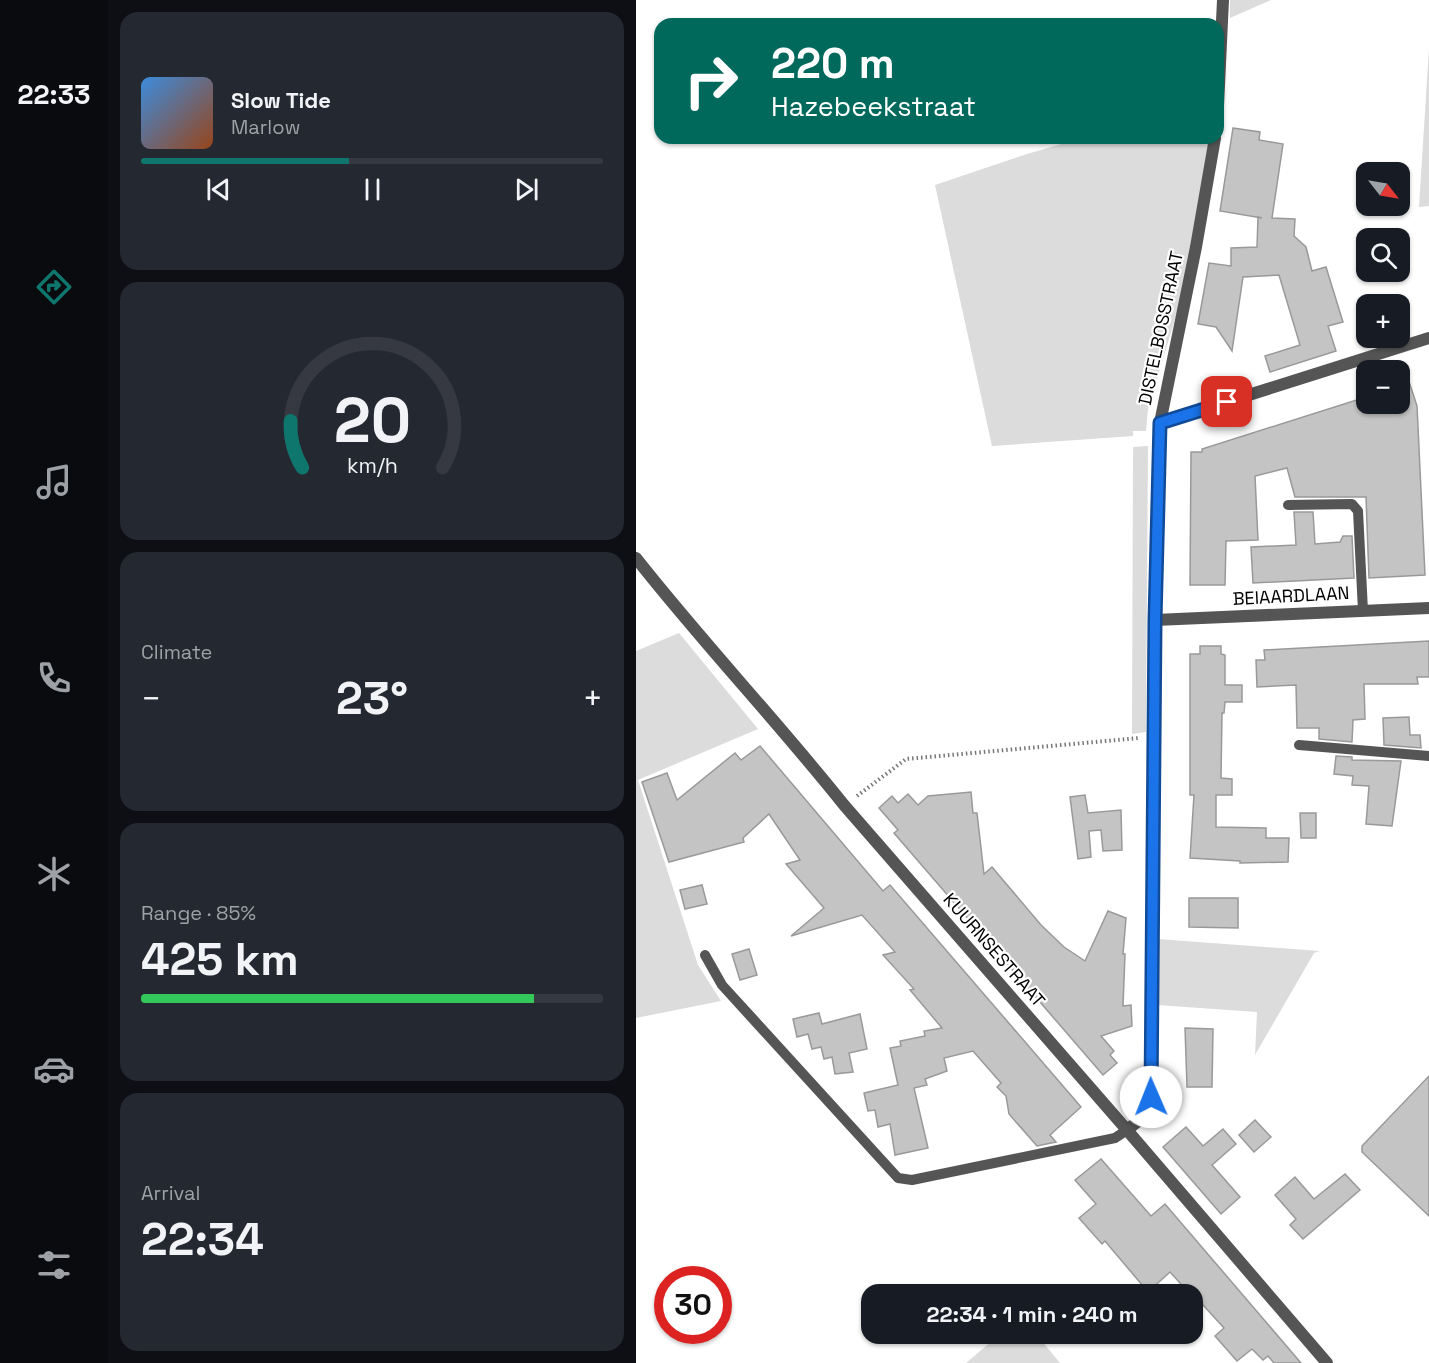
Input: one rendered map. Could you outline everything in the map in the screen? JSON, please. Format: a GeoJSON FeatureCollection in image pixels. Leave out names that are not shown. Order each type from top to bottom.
{"type":"FeatureCollection","features":[{"type":"Feature","properties":{"kind":"street"},"geometry":{"type":"LineString","coordinates":[[1222,18],[1223,0]]}},
{"type":"Feature","properties":{"kind":"street","name":"DISTELBOSSTRAAT"},"geometry":{"type":"LineString","coordinates":[[1128,1130],[1137,1122],[1151,1097],[1155,620],[1160,423],[1196,247],[1214,144]]}},
{"type":"Feature","properties":{"kind":"street"},"geometry":{"type":"LineString","coordinates":[[1160,423],[1429,338]]}},
{"type":"Feature","properties":{"kind":"street","name":"KUURNSESTRAAT"},"geometry":{"type":"LineString","coordinates":[[636,558],[678,611],[844,805],[1128,1130],[1327,1363]]}},
{"type":"Feature","properties":{"kind":"street","name":"BEIAARDLAAN"},"geometry":{"type":"LineString","coordinates":[[1155,620],[1429,608]]}},
{"type":"Feature","properties":{"kind":"lane"},"geometry":{"type":"LineString","coordinates":[[1288,505],[1352,504],[1358,511],[1363,610]]}},
{"type":"Feature","properties":{"kind":"lane"},"geometry":{"type":"LineString","coordinates":[[1299,745],[1429,756]]}},
{"type":"Feature","properties":{"kind":"lane"},"geometry":{"type":"LineString","coordinates":[[705,955],[722,985],[898,1178],[912,1180],[1104,1141],[1115,1138],[1128,1130]]}},
{"type":"Feature","properties":{"kind":"path"},"geometry":{"type":"LineString","coordinates":[[844,805],[906,759],[1155,737]]}},
{"type":"Feature","properties":{"kind":"shaded area"},"geometry":{"type":"Polygon","coordinates":[[[1230,0],[1271,0],[1230,18],[1230,0]]]}},
{"type":"Feature","properties":{"kind":"shaded area"},"geometry":{"type":"Polygon","coordinates":[[[1429,48],[1429,206],[1419,207],[1429,48]]]}},
{"type":"Feature","properties":{"kind":"shaded area"},"geometry":{"type":"Polygon","coordinates":[[[1061,144],[1208,144],[1181,299],[1148,409],[1146,431],[1133,431],[1133,436],[992,446],[935,185],[1061,144]]]}},
{"type":"Feature","properties":{"kind":"shaded area"},"geometry":{"type":"Polygon","coordinates":[[[1148,446],[1146,732],[1132,734],[1133,447],[1148,446]]]}},
{"type":"Feature","properties":{"kind":"shaded area"},"geometry":{"type":"Polygon","coordinates":[[[679,633],[758,729],[638,780],[698,965],[721,1001],[636,1018],[636,651],[679,633]]]}},
{"type":"Feature","properties":{"kind":"shaded area"},"geometry":{"type":"Polygon","coordinates":[[[1158,939],[1320,951],[1314,953],[1255,1055],[1257,1012],[1157,1005],[1158,939]]]}},
{"type":"Feature","properties":{"kind":"shaded area"},"geometry":{"type":"Polygon","coordinates":[[[988,1344],[1044,1344],[1060,1363],[966,1363],[988,1344]]]}},
{"type":"Feature","properties":{"kind":"building"},"geometry":{"type":"Polygon","coordinates":[[[1233,128],[1260,132],[1259,140],[1283,144],[1272,218],[1295,219],[1294,236],[1306,247],[1312,271],[1326,267],[1343,322],[1328,326],[1336,351],[1270,372],[1265,356],[1300,345],[1279,275],[1243,277],[1232,351],[1216,327],[1198,324],[1209,263],[1231,266],[1231,248],[1257,247],[1258,217],[1220,211],[1233,128]]]}},
{"type":"Feature","properties":{"kind":"building"},"geometry":{"type":"Polygon","coordinates":[[[1410,384],[1417,406],[1425,575],[1369,578],[1366,497],[1295,497],[1287,468],[1255,476],[1258,540],[1226,541],[1225,585],[1190,585],[1191,452],[1202,452],[1202,449],[1356,400],[1356,414],[1410,414],[1410,384]]]}},
{"type":"Feature","properties":{"kind":"building"},"geometry":{"type":"Polygon","coordinates":[[[1294,512],[1313,512],[1315,544],[1340,542],[1343,536],[1352,536],[1354,578],[1253,583],[1251,547],[1296,545],[1294,512]]]}},
{"type":"Feature","properties":{"kind":"building"},"geometry":{"type":"Polygon","coordinates":[[[1429,641],[1429,677],[1417,677],[1418,684],[1364,684],[1365,719],[1353,720],[1352,742],[1319,739],[1319,728],[1297,728],[1296,685],[1257,687],[1256,660],[1265,660],[1264,650],[1429,641]]]}},
{"type":"Feature","properties":{"kind":"building"},"geometry":{"type":"Polygon","coordinates":[[[1200,646],[1221,646],[1221,654],[1225,655],[1225,685],[1242,685],[1242,702],[1225,702],[1224,713],[1222,713],[1221,778],[1232,779],[1232,795],[1216,795],[1216,827],[1266,828],[1266,838],[1289,838],[1288,862],[1240,863],[1240,861],[1190,858],[1194,795],[1190,795],[1190,654],[1200,654],[1200,646]]]}},
{"type":"Feature","properties":{"kind":"building"},"geometry":{"type":"Polygon","coordinates":[[[1409,717],[1410,735],[1420,735],[1421,748],[1384,745],[1383,718],[1409,717]]]}},
{"type":"Feature","properties":{"kind":"building"},"geometry":{"type":"Polygon","coordinates":[[[760,746],[883,891],[890,885],[1081,1107],[1050,1135],[1056,1142],[1037,1146],[1009,1114],[1006,1096],[997,1087],[1001,1083],[973,1051],[944,1058],[947,1071],[925,1079],[927,1085],[914,1088],[928,1148],[895,1155],[890,1124],[878,1127],[875,1110],[868,1111],[864,1093],[898,1085],[890,1048],[901,1046],[900,1041],[925,1036],[924,1031],[942,1028],[910,990],[914,989],[883,955],[895,952],[862,915],[791,936],[824,908],[786,864],[800,860],[769,814],[743,838],[744,842],[669,862],[642,782],[667,773],[677,800],[735,753],[741,760],[760,746]]]}},
{"type":"Feature","properties":{"kind":"building"},"geometry":{"type":"Polygon","coordinates":[[[1336,756],[1352,757],[1352,760],[1401,761],[1392,826],[1366,824],[1369,786],[1352,785],[1353,776],[1334,774],[1336,756]]]}},
{"type":"Feature","properties":{"kind":"building"},"geometry":{"type":"Polygon","coordinates":[[[971,792],[973,813],[977,813],[984,874],[992,867],[1041,925],[1064,947],[1085,961],[1108,911],[1126,918],[1123,1006],[1131,1005],[1132,1026],[1101,1036],[1114,1051],[1110,1055],[1117,1063],[1103,1075],[894,833],[898,830],[879,808],[892,796],[898,803],[908,794],[918,805],[928,796],[971,792]]]}},
{"type":"Feature","properties":{"kind":"building"},"geometry":{"type":"Polygon","coordinates":[[[1085,795],[1088,813],[1121,810],[1122,850],[1103,851],[1101,830],[1089,831],[1091,857],[1078,859],[1070,797],[1085,795]]]}},
{"type":"Feature","properties":{"kind":"building"},"geometry":{"type":"Polygon","coordinates":[[[1300,813],[1316,813],[1316,838],[1301,838],[1300,813]]]}},
{"type":"Feature","properties":{"kind":"building"},"geometry":{"type":"Polygon","coordinates":[[[702,885],[707,904],[685,909],[680,890],[702,885]]]}},
{"type":"Feature","properties":{"kind":"building"},"geometry":{"type":"Polygon","coordinates":[[[1189,898],[1238,898],[1238,928],[1189,927],[1189,898]]]}},
{"type":"Feature","properties":{"kind":"building"},"geometry":{"type":"Polygon","coordinates":[[[749,949],[757,975],[740,980],[732,954],[749,949]]]}},
{"type":"Feature","properties":{"kind":"building"},"geometry":{"type":"Polygon","coordinates":[[[819,1013],[822,1024],[860,1014],[867,1049],[849,1053],[853,1072],[835,1074],[832,1057],[824,1059],[821,1047],[812,1049],[808,1034],[797,1037],[793,1019],[819,1013]]]}},
{"type":"Feature","properties":{"kind":"building"},"geometry":{"type":"Polygon","coordinates":[[[1185,1028],[1213,1029],[1212,1087],[1187,1087],[1185,1028]]]}},
{"type":"Feature","properties":{"kind":"building"},"geometry":{"type":"Polygon","coordinates":[[[1429,1076],[1429,1216],[1362,1152],[1362,1146],[1429,1076]]]}},
{"type":"Feature","properties":{"kind":"building"},"geometry":{"type":"Polygon","coordinates":[[[1255,1120],[1271,1137],[1254,1152],[1239,1135],[1255,1120]]]}},
{"type":"Feature","properties":{"kind":"building"},"geometry":{"type":"Polygon","coordinates":[[[1186,1127],[1203,1146],[1223,1129],[1236,1144],[1212,1165],[1240,1197],[1221,1214],[1163,1147],[1186,1127]]]}},
{"type":"Feature","properties":{"kind":"building"},"geometry":{"type":"Polygon","coordinates":[[[1101,1159],[1151,1216],[1165,1204],[1301,1363],[1274,1363],[1268,1356],[1263,1360],[1252,1349],[1237,1361],[1215,1336],[1224,1328],[1203,1305],[1203,1284],[1181,1284],[1170,1272],[1157,1284],[1141,1284],[1105,1241],[1102,1244],[1079,1218],[1096,1204],[1075,1180],[1101,1159]]]}},
{"type":"Feature","properties":{"kind":"building"},"geometry":{"type":"Polygon","coordinates":[[[1345,1174],[1360,1190],[1303,1239],[1290,1225],[1296,1219],[1275,1195],[1295,1177],[1314,1199],[1345,1174]]]}},
{"type":"Feature","properties":{"kind":"route"},"geometry":{"type":"LineString","coordinates":[[1151,1097],[1155,620],[1160,423],[1227,402]]}}]}
